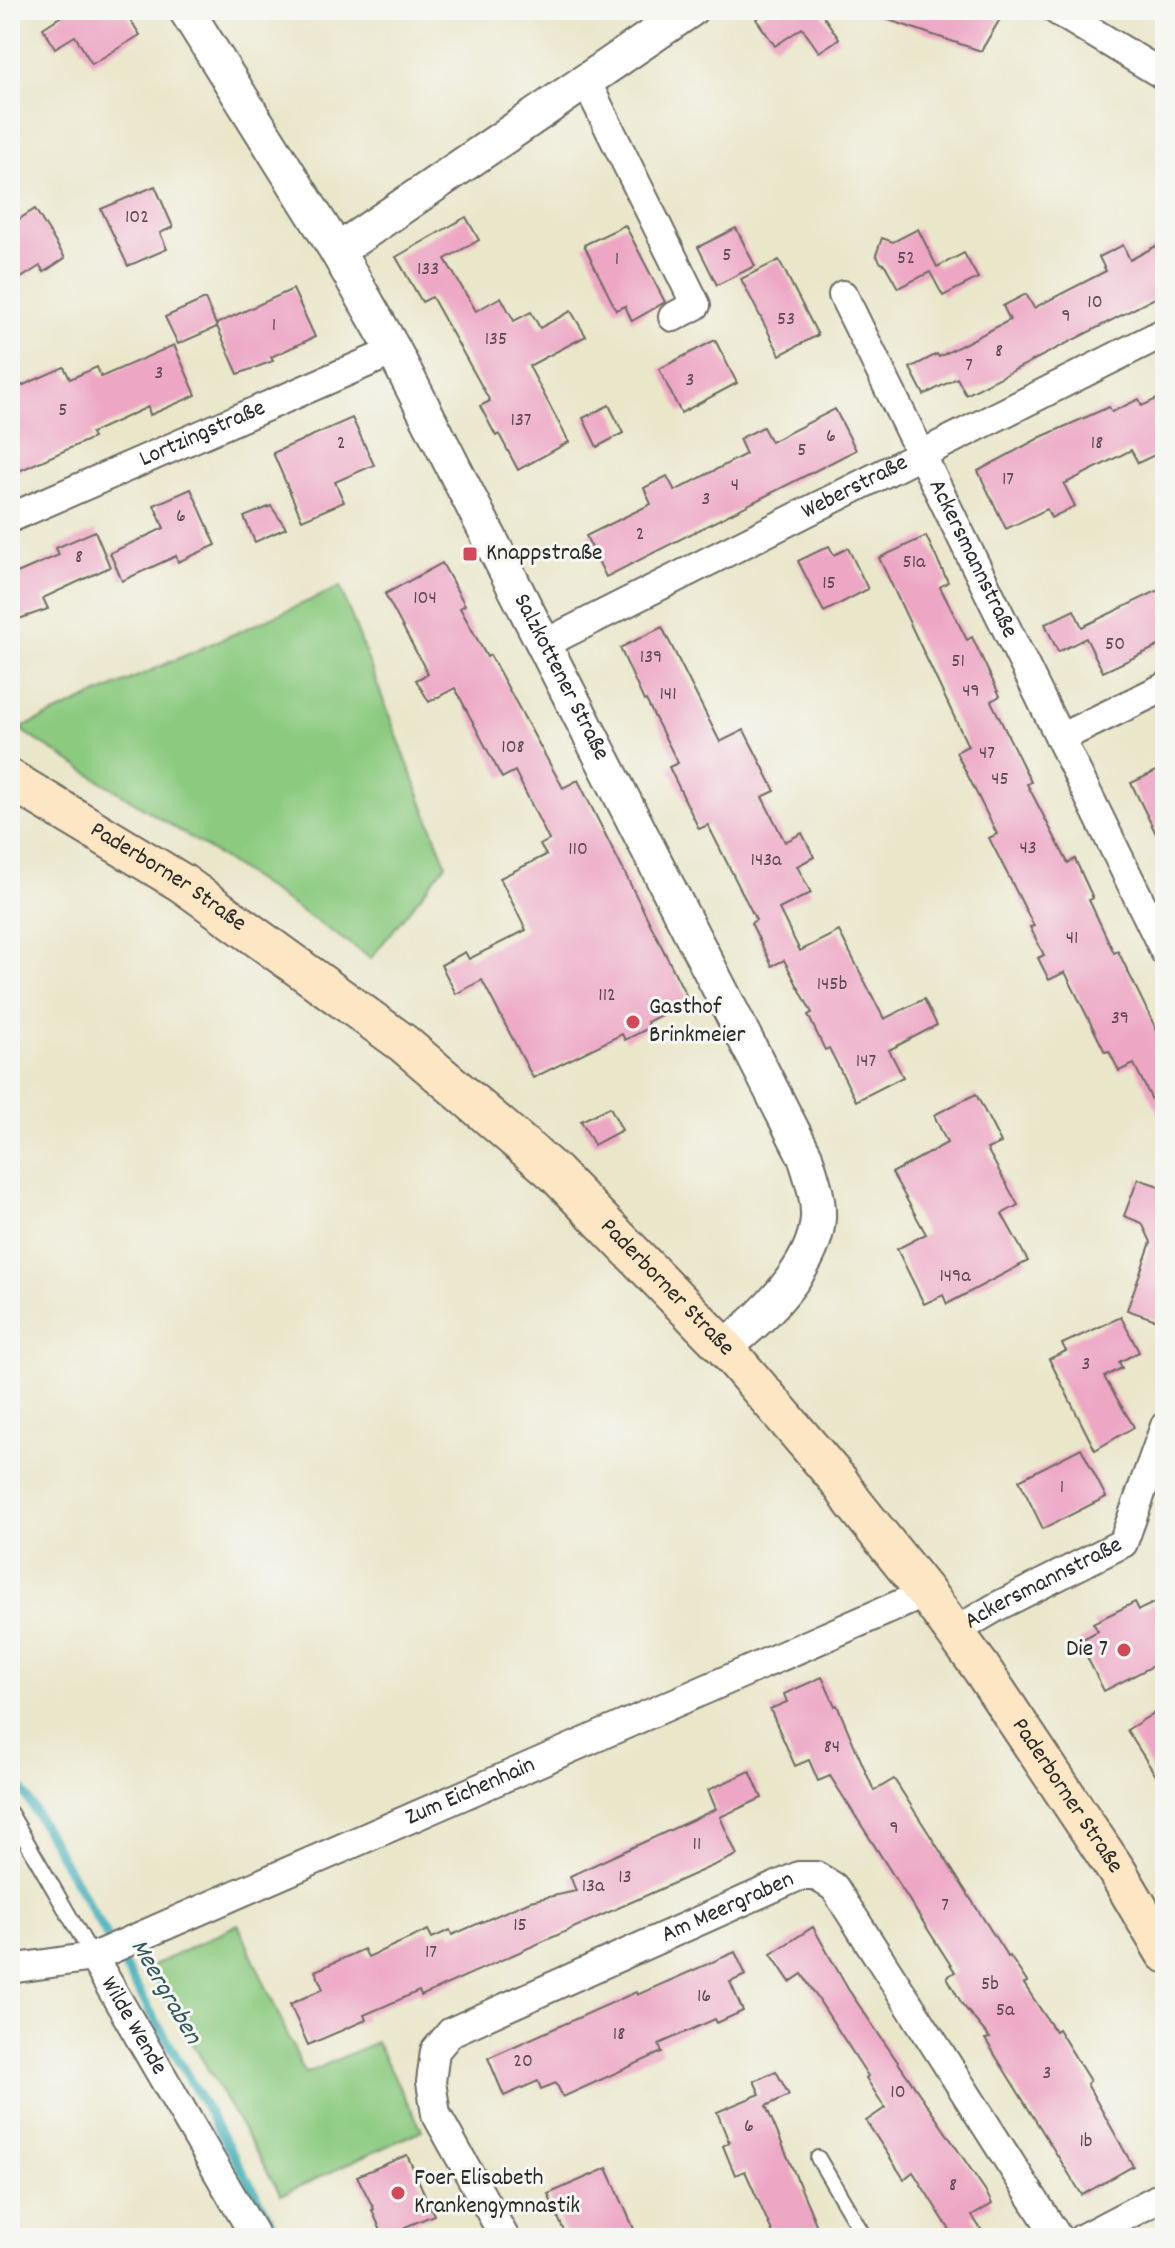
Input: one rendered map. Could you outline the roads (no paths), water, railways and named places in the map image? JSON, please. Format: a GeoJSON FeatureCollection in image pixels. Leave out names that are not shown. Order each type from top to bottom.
{"type":"FeatureCollection","features":[{"type":"Feature","properties":{"kind":"main road","name":"Paderborner Straße"},"geometry":{"type":"LineString","coordinates":[[10,779],[182,883],[403,1043],[555,1173],[724,1347],[839,1481],[981,1668],[1118,1873],[1165,1953]]}},
{"type":"Feature","properties":{"kind":"street","name":"Salzkottener Straße"},"geometry":{"type":"LineString","coordinates":[[186,10],[337,251],[394,351],[805,1156],[818,1202],[814,1238],[780,1297],[724,1347]]}},
{"type":"Feature","properties":{"kind":"street"},"geometry":{"type":"LineString","coordinates":[[337,251],[690,10]]}},
{"type":"Feature","properties":{"kind":"street"},"geometry":{"type":"LineString","coordinates":[[1056,10],[1165,76]]}},
{"type":"Feature","properties":{"kind":"street"},"geometry":{"type":"LineString","coordinates":[[586,81],[696,305],[673,317]]}},
{"type":"Feature","properties":{"kind":"street","name":"Ackersmannstraße"},"geometry":{"type":"LineString","coordinates":[[843,295],[1165,952]]}},
{"type":"Feature","properties":{"kind":"street","name":"Weberstraße"},"geometry":{"type":"LineString","coordinates":[[544,644],[1165,332]]}},
{"type":"Feature","properties":{"kind":"street","name":"Lortzingstraße"},"geometry":{"type":"LineString","coordinates":[[10,518],[394,351]]}},
{"type":"Feature","properties":{"kind":"street"},"geometry":{"type":"LineString","coordinates":[[1060,738],[1165,687]]}},
{"type":"Feature","properties":{"kind":"street","name":"Ackersmannstraße"},"geometry":{"type":"LineString","coordinates":[[954,1632],[998,1606],[1123,1543],[1163,1436]]}},
{"type":"Feature","properties":{"kind":"street","name":"Zum Eichenhain"},"geometry":{"type":"LineString","coordinates":[[10,1969],[93,1957],[926,1593]]}},
{"type":"Feature","properties":{"kind":"street","name":"Am Meergraben"},"geometry":{"type":"LineString","coordinates":[[505,2238],[436,2114],[431,2082],[435,2051],[451,2032],[799,1876],[816,1876],[834,1887],[1058,2238]]}},
{"type":"Feature","properties":{"kind":"street","name":"Wilde Wende"},"geometry":{"type":"LineString","coordinates":[[93,1957],[256,2238]]}},
{"type":"Feature","properties":{"kind":"street"},"geometry":{"type":"LineString","coordinates":[[1083,2238],[1165,2195]]}},
{"type":"Feature","properties":{"kind":"lane","name":"Wilde Wende"},"geometry":{"type":"LineString","coordinates":[[10,1813],[93,1957]]}},
{"type":"Feature","properties":{"kind":"lane"},"geometry":{"type":"LineString","coordinates":[[818,2158],[865,2238]]}},
{"type":"Feature","properties":{"kind":"waterway","name":"Meergraben"},"geometry":{"type":"LineString","coordinates":[[10,1768],[281,2238]]}},
{"type":"Feature","properties":{"kind":"place","name":"Knappstraße"},"geometry":{"type":"Point","coordinates":[470,554]}},
{"type":"Feature","properties":{"kind":"place","name":"Gasthof Brinkmeier"},"geometry":{"type":"Point","coordinates":[633,1022]}},
{"type":"Feature","properties":{"kind":"place","name":"Die 7"},"geometry":{"type":"Point","coordinates":[1124,1650]}},
{"type":"Feature","properties":{"kind":"place","name":"Foer Elisabeth Krankengymnastik"},"geometry":{"type":"Point","coordinates":[398,2193]}}]}
